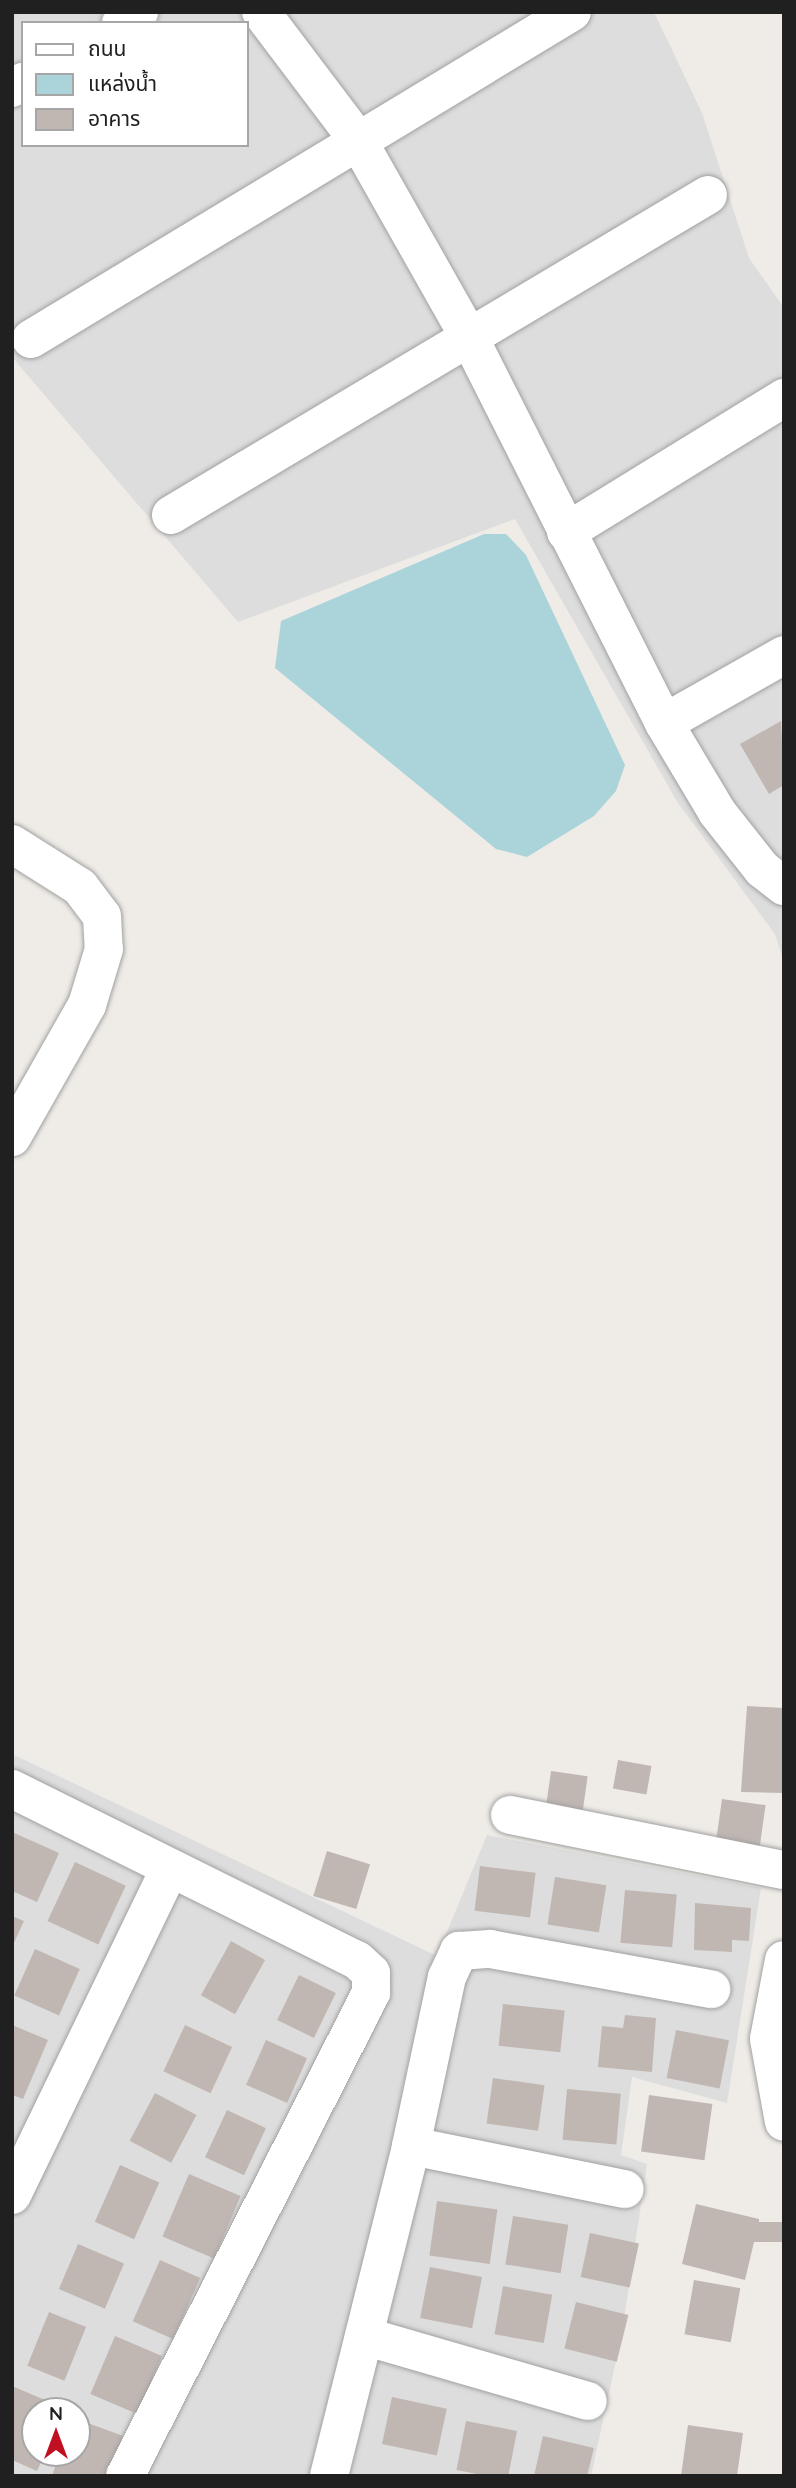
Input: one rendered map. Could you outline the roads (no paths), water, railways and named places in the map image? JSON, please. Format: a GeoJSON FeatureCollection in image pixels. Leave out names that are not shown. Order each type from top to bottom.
{"type":"FeatureCollection","features":[{"type":"Feature","properties":{"kind":"street"},"geometry":{"type":"LineString","coordinates":[[261,12],[357,139],[469,337],[664,723],[717,811],[762,869],[784,886]]}},
{"type":"Feature","properties":{"kind":"street"},"geometry":{"type":"LineString","coordinates":[[31,339],[357,139],[572,12]]}},
{"type":"Feature","properties":{"kind":"street"},"geometry":{"type":"LineString","coordinates":[[171,515],[708,195]]}},
{"type":"Feature","properties":{"kind":"street"},"geometry":{"type":"LineString","coordinates":[[566,532],[784,398]]}},
{"type":"Feature","properties":{"kind":"street"},"geometry":{"type":"LineString","coordinates":[[664,723],[784,655]]}},
{"type":"Feature","properties":{"kind":"street"},"geometry":{"type":"LineString","coordinates":[[12,844],[80,887],[102,916],[104,949],[88,1005],[12,1137]]}},
{"type":"Feature","properties":{"kind":"street"},"geometry":{"type":"LineString","coordinates":[[12,1789],[357,1960],[371,1973],[371,1993],[125,2476]]}},
{"type":"Feature","properties":{"kind":"street"},"geometry":{"type":"LineString","coordinates":[[510,1815],[784,1870]]}},
{"type":"Feature","properties":{"kind":"street"},"geometry":{"type":"LineString","coordinates":[[12,2195],[170,1868]]}},
{"type":"Feature","properties":{"kind":"street"},"geometry":{"type":"LineString","coordinates":[[329,2476],[411,2146],[447,1977],[459,1951],[490,1949],[711,1989]]}},
{"type":"Feature","properties":{"kind":"street"},"geometry":{"type":"LineString","coordinates":[[784,1960],[769,2039],[784,2122]]}},
{"type":"Feature","properties":{"kind":"street"},"geometry":{"type":"LineString","coordinates":[[411,2146],[625,2189]]}},
{"type":"Feature","properties":{"kind":"street"},"geometry":{"type":"LineString","coordinates":[[364,2336],[588,2401]]}},
{"type":"Feature","properties":{"kind":"water"},"geometry":{"type":"Polygon","coordinates":[[[484,534],[506,534],[526,555],[625,765],[616,791],[594,816],[527,857],[496,849],[275,668],[281,621],[484,534]]]}}]}
